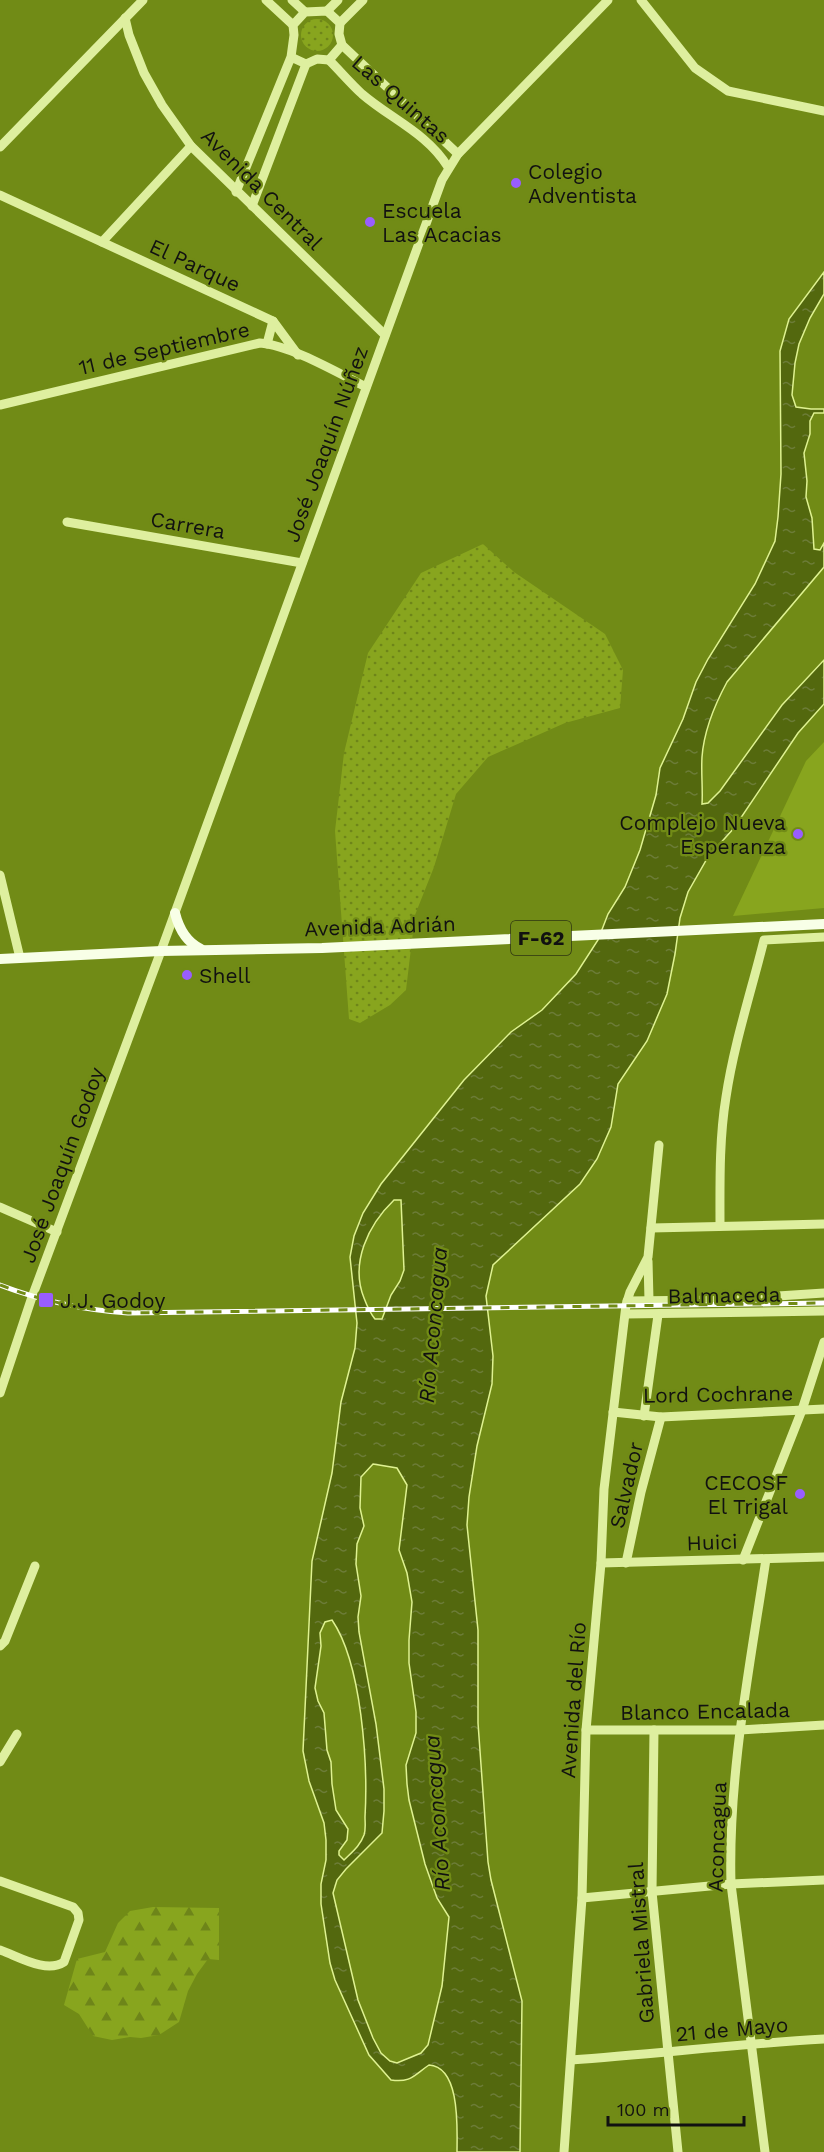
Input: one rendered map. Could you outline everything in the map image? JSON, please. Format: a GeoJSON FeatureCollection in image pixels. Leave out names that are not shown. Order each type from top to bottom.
{"type":"FeatureCollection","features":[{"type":"Feature","properties":{"kind":"main road"},"geometry":{"type":"LineString","coordinates":[[176,913],[183,934],[192,944],[205,951]]}},
{"type":"Feature","properties":{"kind":"main road","name":"Avenida Adrián"},"geometry":{"type":"LineString","coordinates":[[0,959],[161,951],[322,948],[824,924]]}},
{"type":"Feature","properties":{"kind":"street"},"geometry":{"type":"LineString","coordinates":[[0,147],[143,0]]}},
{"type":"Feature","properties":{"kind":"street"},"geometry":{"type":"LineString","coordinates":[[236,192],[291,57],[293,25],[266,0]]}},
{"type":"Feature","properties":{"kind":"street"},"geometry":{"type":"LineString","coordinates":[[292,0],[305,12]]}},
{"type":"Feature","properties":{"kind":"street"},"geometry":{"type":"LineString","coordinates":[[293,25],[305,12],[327,11],[338,0]]}},
{"type":"Feature","properties":{"kind":"street"},"geometry":{"type":"LineString","coordinates":[[252,206],[306,64],[317,59],[329,60],[342,45],[339,34],[340,23],[363,0]]}},
{"type":"Feature","properties":{"kind":"street","name":"José Joaquín Núñez"},"geometry":{"type":"LineString","coordinates":[[161,951],[435,196],[448,167],[608,0]]}},
{"type":"Feature","properties":{"kind":"street"},"geometry":{"type":"LineString","coordinates":[[641,0],[695,68],[728,91],[824,111]]}},
{"type":"Feature","properties":{"kind":"street"},"geometry":{"type":"LineString","coordinates":[[327,11],[340,23]]}},
{"type":"Feature","properties":{"kind":"street","name":"Avenida Central"},"geometry":{"type":"LineString","coordinates":[[126,18],[129,35],[144,73],[162,105],[191,146],[385,335]]}},
{"type":"Feature","properties":{"kind":"street","name":"Las Quintas"},"geometry":{"type":"LineString","coordinates":[[342,45],[458,154]]}},
{"type":"Feature","properties":{"kind":"street"},"geometry":{"type":"LineString","coordinates":[[291,57],[306,64]]}},
{"type":"Feature","properties":{"kind":"street","name":"Las Quintas"},"geometry":{"type":"LineString","coordinates":[[329,60],[362,94],[421,136],[441,155],[448,167]]}},
{"type":"Feature","properties":{"kind":"street"},"geometry":{"type":"LineString","coordinates":[[102,242],[191,146]]}},
{"type":"Feature","properties":{"kind":"street","name":"El Parque"},"geometry":{"type":"LineString","coordinates":[[0,195],[273,321],[298,355]]}},
{"type":"Feature","properties":{"kind":"street"},"geometry":{"type":"LineString","coordinates":[[267,344],[273,321]]}},
{"type":"Feature","properties":{"kind":"street","name":"11 de Septiembre"},"geometry":{"type":"LineString","coordinates":[[0,405],[253,344],[267,344],[298,355],[366,387]]}},
{"type":"Feature","properties":{"kind":"street","name":"Carrera"},"geometry":{"type":"LineString","coordinates":[[68,522],[302,563]]}},
{"type":"Feature","properties":{"kind":"street"},"geometry":{"type":"LineString","coordinates":[[0,875],[20,958]]}},
{"type":"Feature","properties":{"kind":"street"},"geometry":{"type":"LineString","coordinates":[[720,1226],[720,1167],[725,1098],[764,940],[824,937]]}},
{"type":"Feature","properties":{"kind":"street","name":"José Joaquín Godoy"},"geometry":{"type":"LineString","coordinates":[[0,1393],[161,951]]}},
{"type":"Feature","properties":{"kind":"street","name":"Avenida del Río"},"geometry":{"type":"LineString","coordinates":[[649,1300],[648,1257],[659,1145]]}},
{"type":"Feature","properties":{"kind":"street"},"geometry":{"type":"LineString","coordinates":[[0,1207],[57,1232]]}},
{"type":"Feature","properties":{"kind":"street"},"geometry":{"type":"LineString","coordinates":[[651,1228],[824,1224]]}},
{"type":"Feature","properties":{"kind":"street","name":"Avenida del Río"},"geometry":{"type":"LineString","coordinates":[[564,2152],[582,1898],[586,1730],[601,1563],[604,1488],[627,1301],[648,1257]]}},
{"type":"Feature","properties":{"kind":"street","name":"Balmaceda"},"geometry":{"type":"LineString","coordinates":[[627,1301],[713,1300],[824,1293]]}},
{"type":"Feature","properties":{"kind":"street","name":"Balmaceda"},"geometry":{"type":"LineString","coordinates":[[626,1314],[824,1311]]}},
{"type":"Feature","properties":{"kind":"street","name":"Salvador"},"geometry":{"type":"LineString","coordinates":[[644,1416],[658,1315]]}},
{"type":"Feature","properties":{"kind":"street"},"geometry":{"type":"LineString","coordinates":[[743,1560],[802,1410],[824,1342]]}},
{"type":"Feature","properties":{"kind":"street","name":"Lord Cochrane"},"geometry":{"type":"LineString","coordinates":[[613,1412],[661,1417],[824,1409]]}},
{"type":"Feature","properties":{"kind":"street","name":"Salvador"},"geometry":{"type":"LineString","coordinates":[[627,1563],[641,1492],[661,1417]]}},
{"type":"Feature","properties":{"kind":"street","name":"Huici"},"geometry":{"type":"LineString","coordinates":[[601,1563],[824,1557]]}},
{"type":"Feature","properties":{"kind":"street","name":"Aconcagua"},"geometry":{"type":"LineString","coordinates":[[765,2152],[731,1884],[730,1851],[740,1730],[766,1559]]}},
{"type":"Feature","properties":{"kind":"street"},"geometry":{"type":"LineString","coordinates":[[0,1646],[5,1641],[35,1566]]}},
{"type":"Feature","properties":{"kind":"street","name":"Blanco Encalada"},"geometry":{"type":"LineString","coordinates":[[586,1730],[740,1730],[824,1725]]}},
{"type":"Feature","properties":{"kind":"street","name":"Gabriela Mistral"},"geometry":{"type":"LineString","coordinates":[[654,1730],[652,1892],[678,2152]]}},
{"type":"Feature","properties":{"kind":"street"},"geometry":{"type":"LineString","coordinates":[[0,1762],[17,1734]]}},
{"type":"Feature","properties":{"kind":"street"},"geometry":{"type":"LineString","coordinates":[[582,1898],[731,1884],[824,1880]]}},
{"type":"Feature","properties":{"kind":"street"},"geometry":{"type":"LineString","coordinates":[[0,1881],[73,1907],[78,1913],[79,1920],[64,1962],[59,1965],[41,1965],[0,1950]]}},
{"type":"Feature","properties":{"kind":"street","name":"21 de Mayo"},"geometry":{"type":"LineString","coordinates":[[571,2060],[668,2053],[750,2043],[824,2039]]}},
{"type":"Feature","properties":{"kind":"green space"},"geometry":{"type":"Polygon","coordinates":[[[317,19],[329,23],[333,35],[329,47],[317,51],[305,47],[301,35],[305,23],[317,19]]]}},
{"type":"Feature","properties":{"kind":"green space"},"geometry":{"type":"Polygon","coordinates":[[[483,544],[514,572],[605,634],[623,670],[620,708],[565,723],[488,757],[456,794],[434,867],[415,915],[406,990],[390,1005],[360,1023],[349,1019],[335,831],[344,753],[368,653],[421,573],[483,544]]]}},
{"type":"Feature","properties":{"kind":"green space","name":"Complejo Nueva Esperanza"},"geometry":{"type":"Polygon","coordinates":[[[824,742],[824,908],[733,916],[806,761],[824,742]]]}},
{"type":"Feature","properties":{"kind":"green space"},"geometry":{"type":"Polygon","coordinates":[[[153,1907],[219,1908],[219,1960],[208,1959],[188,1991],[179,2022],[159,2035],[112,2040],[93,2036],[79,2014],[64,2005],[77,1959],[105,1952],[118,1923],[130,1911],[153,1907]]]}},
{"type":"Feature","properties":{"kind":"water","name":"Río Aconcagua"},"geometry":{"type":"Polygon","coordinates":[[[824,272],[824,294],[799,344],[792,395],[796,407],[824,409],[824,413],[814,413],[810,421],[810,434],[804,453],[806,497],[812,518],[814,549],[820,550],[824,543],[824,567],[727,682],[722,691],[710,718],[703,747],[702,804],[708,803],[720,791],[782,705],[824,660],[824,704],[798,733],[734,828],[708,857],[688,892],[680,918],[667,994],[647,1041],[618,1084],[611,1127],[597,1159],[580,1184],[493,1265],[486,1296],[493,1356],[492,1384],[477,1446],[467,1525],[478,1630],[478,1723],[488,1862],[522,2001],[520,2152],[457,2152],[457,2115],[452,2088],[447,2076],[439,2068],[429,2065],[408,2079],[391,2080],[369,2055],[335,1980],[330,1963],[321,1904],[321,1884],[326,1860],[324,1823],[309,1781],[303,1751],[312,1561],[332,1473],[341,1402],[355,1348],[357,1323],[350,1257],[354,1236],[363,1213],[381,1184],[464,1080],[511,1032],[542,1010],[576,974],[598,940],[608,914],[625,887],[640,850],[656,795],[660,768],[683,719],[696,682],[755,584],[775,541],[781,474],[780,351],[789,319],[824,272]],[[394,1200],[376,1221],[360,1258],[360,1285],[366,1304],[375,1319],[382,1319],[404,1270],[401,1200],[394,1200]],[[373,1464],[361,1477],[360,1508],[364,1526],[357,1544],[356,1564],[361,1596],[358,1617],[359,1632],[376,1724],[384,1789],[384,1811],[382,1833],[337,1880],[333,1893],[358,2000],[381,2053],[390,2061],[397,2063],[421,2053],[428,2045],[442,1986],[449,1917],[437,1898],[425,1864],[407,1784],[406,1765],[416,1733],[416,1712],[409,1663],[412,1602],[407,1573],[399,1550],[407,1485],[397,1468],[373,1464]],[[332,1620],[325,1622],[320,1633],[321,1646],[315,1688],[324,1713],[336,1810],[348,1829],[347,1840],[339,1851],[339,1855],[344,1860],[355,1849],[365,1831],[364,1743],[361,1715],[350,1662],[332,1620]]]}},
{"type":"Feature","properties":{"kind":"railway"},"geometry":{"type":"LineString","coordinates":[[0,1285],[63,1304],[128,1313],[824,1303]]}},
{"type":"Feature","properties":{"kind":"place","name":"Colegio Adventista"},"geometry":{"type":"Point","coordinates":[516,183]}},
{"type":"Feature","properties":{"kind":"place","name":"Escuela Las Acacias"},"geometry":{"type":"Point","coordinates":[370,222]}},
{"type":"Feature","properties":{"kind":"place","name":"Complejo Nueva Esperanza"},"geometry":{"type":"Point","coordinates":[798,834]}},
{"type":"Feature","properties":{"kind":"place","name":"Shell"},"geometry":{"type":"Point","coordinates":[187,975]}},
{"type":"Feature","properties":{"kind":"place","name":"J.J. Godoy"},"geometry":{"type":"Point","coordinates":[46,1300]}},
{"type":"Feature","properties":{"kind":"place","name":"CECOSF El Trigal"},"geometry":{"type":"Point","coordinates":[800,1494]}}]}
